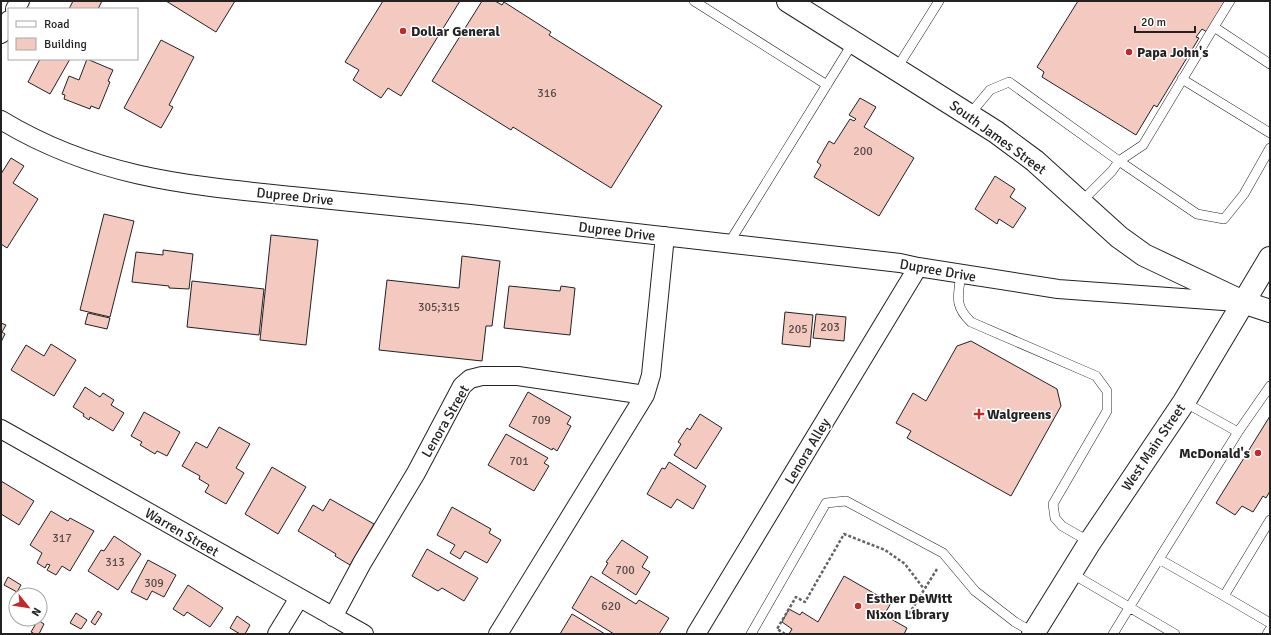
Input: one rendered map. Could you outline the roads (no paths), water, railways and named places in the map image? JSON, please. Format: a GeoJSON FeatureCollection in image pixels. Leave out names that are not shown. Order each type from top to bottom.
{"type":"FeatureCollection","features":[{"type":"Feature","properties":{"kind":"street","name":"South James Street"},"geometry":{"type":"LineString","coordinates":[[788,1],[970,114],[1035,161],[1119,237],[1144,255],[1243,302],[1270,312]]}},
{"type":"Feature","properties":{"kind":"street"},"geometry":{"type":"LineString","coordinates":[[1,34],[8,22]]}},
{"type":"Feature","properties":{"kind":"street","name":"Dupree Drive"},"geometry":{"type":"LineString","coordinates":[[1,120],[27,136],[64,153],[105,167],[156,180],[224,189],[900,262],[918,267],[1058,289],[1243,302]]}},
{"type":"Feature","properties":{"kind":"street"},"geometry":{"type":"LineString","coordinates":[[498,634],[645,395],[651,375],[665,236]]}},
{"type":"Feature","properties":{"kind":"street","name":"West Main Street"},"geometry":{"type":"LineString","coordinates":[[1033,633],[1090,542],[1184,402],[1270,258]]}},
{"type":"Feature","properties":{"kind":"street","name":"Lenora Alley"},"geometry":{"type":"LineString","coordinates":[[696,634],[918,267]]}},
{"type":"Feature","properties":{"kind":"street","name":"Lenora Street"},"geometry":{"type":"LineString","coordinates":[[333,617],[362,563],[416,473],[462,386],[470,379],[482,376],[518,376],[645,395]]}},
{"type":"Feature","properties":{"kind":"street","name":"Warren Street"},"geometry":{"type":"LineString","coordinates":[[1,429],[364,634]]}},
{"type":"Feature","properties":{"kind":"street"},"geometry":{"type":"LineString","coordinates":[[277,634],[300,598]]}},
{"type":"Feature","properties":{"kind":"lane"},"geometry":{"type":"LineString","coordinates":[[694,1],[827,85]]}},
{"type":"Feature","properties":{"kind":"lane"},"geometry":{"type":"LineString","coordinates":[[897,68],[939,1]]}},
{"type":"Feature","properties":{"kind":"lane"},"geometry":{"type":"LineString","coordinates":[[1080,203],[1112,171],[1119,161],[1143,145],[1230,1]]}},
{"type":"Feature","properties":{"kind":"lane"},"geometry":{"type":"LineString","coordinates":[[1214,27],[1270,64]]}},
{"type":"Feature","properties":{"kind":"lane"},"geometry":{"type":"LineString","coordinates":[[729,243],[854,41]]}},
{"type":"Feature","properties":{"kind":"lane"},"geometry":{"type":"LineString","coordinates":[[1182,79],[1270,133]]}},
{"type":"Feature","properties":{"kind":"lane"},"geometry":{"type":"LineString","coordinates":[[970,114],[990,90],[1009,82],[1119,161],[1197,214],[1224,219],[1244,194],[1270,148]]}},
{"type":"Feature","properties":{"kind":"lane"},"geometry":{"type":"LineString","coordinates":[[961,274],[957,302],[962,314],[971,322],[1096,376],[1107,391],[1107,411],[1053,504],[1055,518],[1062,526],[1090,542]]}},
{"type":"Feature","properties":{"kind":"lane"},"geometry":{"type":"LineString","coordinates":[[1113,634],[1238,432],[1270,386]]}},
{"type":"Feature","properties":{"kind":"lane"},"geometry":{"type":"LineString","coordinates":[[1184,402],[1238,432]]}},
{"type":"Feature","properties":{"kind":"lane"},"geometry":{"type":"LineString","coordinates":[[751,634],[826,503],[846,501],[943,553],[975,591],[1015,622],[1033,633]]}},
{"type":"Feature","properties":{"kind":"lane"},"geometry":{"type":"LineString","coordinates":[[1224,596],[1270,520]]}},
{"type":"Feature","properties":{"kind":"lane"},"geometry":{"type":"LineString","coordinates":[[1159,559],[1270,623]]}},
{"type":"Feature","properties":{"kind":"lane"},"geometry":{"type":"LineString","coordinates":[[1070,573],[1175,634]]}},
{"type":"Feature","properties":{"kind":"lane"},"geometry":{"type":"LineString","coordinates":[[1267,634],[1270,629]]}},
{"type":"Feature","properties":{"kind":"place","name":"Dollar General"},"geometry":{"type":"Point","coordinates":[403,31]}},
{"type":"Feature","properties":{"kind":"place","name":"Papa John's"},"geometry":{"type":"Point","coordinates":[1129,52]}},
{"type":"Feature","properties":{"kind":"place","name":"Walgreens"},"geometry":{"type":"Point","coordinates":[979,414]}},
{"type":"Feature","properties":{"kind":"place","name":"McDonald's"},"geometry":{"type":"Point","coordinates":[1258,453]}},
{"type":"Feature","properties":{"kind":"place","name":"Esther DeWitt Nixon Library"},"geometry":{"type":"Point","coordinates":[858,606]}}]}
